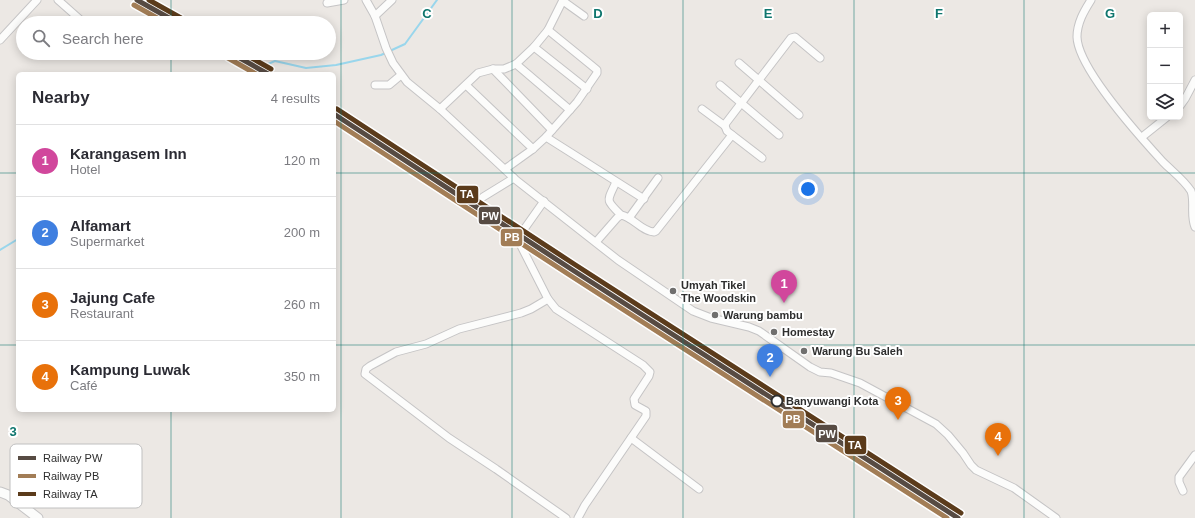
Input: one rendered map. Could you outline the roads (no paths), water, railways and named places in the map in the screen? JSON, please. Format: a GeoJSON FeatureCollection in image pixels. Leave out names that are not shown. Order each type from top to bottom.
{"type":"FeatureCollection","features":[{"type":"Feature","properties":{"kind":"street"},"geometry":{"type":"LineString","coordinates":[[22,16],[37,0]]}},
{"type":"Feature","properties":{"kind":"street"},"geometry":{"type":"LineString","coordinates":[[58,0],[76,16]]}},
{"type":"Feature","properties":{"kind":"street"},"geometry":{"type":"LineString","coordinates":[[327,3],[344,0]]}},
{"type":"Feature","properties":{"kind":"street"},"geometry":{"type":"LineString","coordinates":[[366,0],[375,16],[386,48],[401,76],[440,109],[514,178],[636,273],[694,311],[711,318],[749,327],[759,331],[810,367],[820,372],[831,373],[860,383],[936,424],[963,452],[970,465],[982,473],[1014,488],[1056,518]]}},
{"type":"Feature","properties":{"kind":"street"},"geometry":{"type":"LineString","coordinates":[[375,16],[392,0]]}},
{"type":"Feature","properties":{"kind":"street"},"geometry":{"type":"LineString","coordinates":[[440,109],[478,73],[493,69],[504,69],[516,64],[534,47],[548,30],[563,0],[584,16]]}},
{"type":"Feature","properties":{"kind":"street"},"geometry":{"type":"LineString","coordinates":[[1091,0],[1079,24],[1077,35],[1081,53],[1120,113],[1162,161],[1191,191],[1192,217],[1195,227]]}},
{"type":"Feature","properties":{"kind":"street"},"geometry":{"type":"LineString","coordinates":[[0,40],[16,23]]}},
{"type":"Feature","properties":{"kind":"street"},"geometry":{"type":"LineString","coordinates":[[505,169],[533,150],[546,137],[587,89],[596,75],[597,70],[548,30]]}},
{"type":"Feature","properties":{"kind":"street"},"geometry":{"type":"LineString","coordinates":[[725,126],[793,37],[795,37],[820,58]]}},
{"type":"Feature","properties":{"kind":"street"},"geometry":{"type":"LineString","coordinates":[[534,47],[587,89]]}},
{"type":"Feature","properties":{"kind":"street"},"geometry":{"type":"LineString","coordinates":[[739,63],[799,115]]}},
{"type":"Feature","properties":{"kind":"street"},"geometry":{"type":"LineString","coordinates":[[516,64],[570,110]]}},
{"type":"Feature","properties":{"kind":"street"},"geometry":{"type":"LineString","coordinates":[[493,69],[552,130]]}},
{"type":"Feature","properties":{"kind":"street"},"geometry":{"type":"LineString","coordinates":[[375,85],[389,85],[401,76]]}},
{"type":"Feature","properties":{"kind":"street"},"geometry":{"type":"LineString","coordinates":[[1183,102],[1195,80]]}},
{"type":"Feature","properties":{"kind":"street"},"geometry":{"type":"LineString","coordinates":[[466,85],[533,150]]}},
{"type":"Feature","properties":{"kind":"street"},"geometry":{"type":"LineString","coordinates":[[720,85],[779,135]]}},
{"type":"Feature","properties":{"kind":"street"},"geometry":{"type":"LineString","coordinates":[[702,109],[725,126],[725,128],[732,135],[762,158]]}},
{"type":"Feature","properties":{"kind":"street"},"geometry":{"type":"LineString","coordinates":[[1142,137],[1163,120]]}},
{"type":"Feature","properties":{"kind":"street"},"geometry":{"type":"LineString","coordinates":[[616,182],[608,200],[609,203],[621,216],[628,218],[649,232],[654,232],[732,135]]}},
{"type":"Feature","properties":{"kind":"street"},"geometry":{"type":"LineString","coordinates":[[546,137],[644,199]]}},
{"type":"Feature","properties":{"kind":"street"},"geometry":{"type":"LineString","coordinates":[[483,197],[514,178]]}},
{"type":"Feature","properties":{"kind":"street"},"geometry":{"type":"LineString","coordinates":[[628,218],[644,199],[658,178]]}},
{"type":"Feature","properties":{"kind":"street"},"geometry":{"type":"LineString","coordinates":[[544,201],[520,235],[519,242],[548,299],[556,309],[650,371],[650,376],[637,394],[634,401],[646,411],[646,416],[585,505],[578,518]]}},
{"type":"Feature","properties":{"kind":"street"},"geometry":{"type":"LineString","coordinates":[[596,242],[617,218],[621,216]]}},
{"type":"Feature","properties":{"kind":"street"},"geometry":{"type":"LineString","coordinates":[[548,299],[531,309],[520,313],[459,329],[426,344],[396,352],[370,366],[366,369],[365,374],[449,438],[566,518]]}},
{"type":"Feature","properties":{"kind":"street"},"geometry":{"type":"LineString","coordinates":[[631,438],[699,489]]}},
{"type":"Feature","properties":{"kind":"street"},"geometry":{"type":"LineString","coordinates":[[1183,491],[1179,482],[1179,477],[1195,455]]}},
{"type":"Feature","properties":{"kind":"street"},"geometry":{"type":"LineString","coordinates":[[0,492],[10,497]]}},
{"type":"Feature","properties":{"kind":"street"},"geometry":{"type":"LineString","coordinates":[[25,508],[38,518]]}},
{"type":"Feature","properties":{"kind":"waterway"},"geometry":{"type":"LineString","coordinates":[[250,72],[275,61],[306,68],[336,65],[381,55],[405,44],[437,0]]}},
{"type":"Feature","properties":{"kind":"waterway"},"geometry":{"type":"LineString","coordinates":[[0,250],[16,240]]}},
{"type":"Feature","properties":{"kind":"rail line","name":"PW"},"geometry":{"type":"LineString","coordinates":[[137,0],[166,16]]}},
{"type":"Feature","properties":{"kind":"rail line","name":"TA"},"geometry":{"type":"LineString","coordinates":[[149,0],[177,16]]}},
{"type":"Feature","properties":{"kind":"rail line","name":"PB"},"geometry":{"type":"LineString","coordinates":[[134,5],[154,16]]}},
{"type":"Feature","properties":{"kind":"rail line","name":"PB"},"geometry":{"type":"LineString","coordinates":[[232,60],[252,72]]}},
{"type":"Feature","properties":{"kind":"rail line","name":"PW"},"geometry":{"type":"LineString","coordinates":[[243,60],[264,72]]}},
{"type":"Feature","properties":{"kind":"rail line","name":"TA"},"geometry":{"type":"LineString","coordinates":[[255,60],[271,69]]}},
{"type":"Feature","properties":{"kind":"rail line","name":"TA"},"geometry":{"type":"LineString","coordinates":[[337,109],[574,264],[961,513]]}},
{"type":"Feature","properties":{"kind":"rail line","name":"PW"},"geometry":{"type":"LineString","coordinates":[[336,115],[571,269],[958,518]]}},
{"type":"Feature","properties":{"kind":"rail line","name":"PB"},"geometry":{"type":"LineString","coordinates":[[336,122],[568,274],[947,518]]}},
{"type":"Feature","properties":{"kind":"place","name":"Umyah Tikel The Woodskin"},"geometry":{"type":"Point","coordinates":[673,291]}},
{"type":"Feature","properties":{"kind":"place","name":"Karangasem Inn"},"geometry":{"type":"Point","coordinates":[784,303]}},
{"type":"Feature","properties":{"kind":"place","name":"Warung bambu"},"geometry":{"type":"Point","coordinates":[715,315]}},
{"type":"Feature","properties":{"kind":"place","name":"Homestay"},"geometry":{"type":"Point","coordinates":[774,332]}},
{"type":"Feature","properties":{"kind":"place","name":"Warung Bu Saleh"},"geometry":{"type":"Point","coordinates":[804,351]}},
{"type":"Feature","properties":{"kind":"place","name":"Alfamart"},"geometry":{"type":"Point","coordinates":[770,377]}},
{"type":"Feature","properties":{"kind":"place","name":"Banyuwangi Kota"},"geometry":{"type":"Point","coordinates":[777,401]}},
{"type":"Feature","properties":{"kind":"place","name":"Jajung Cafe"},"geometry":{"type":"Point","coordinates":[898,420]}},
{"type":"Feature","properties":{"kind":"place","name":"Kampung Luwak"},"geometry":{"type":"Point","coordinates":[998,456]}}]}
